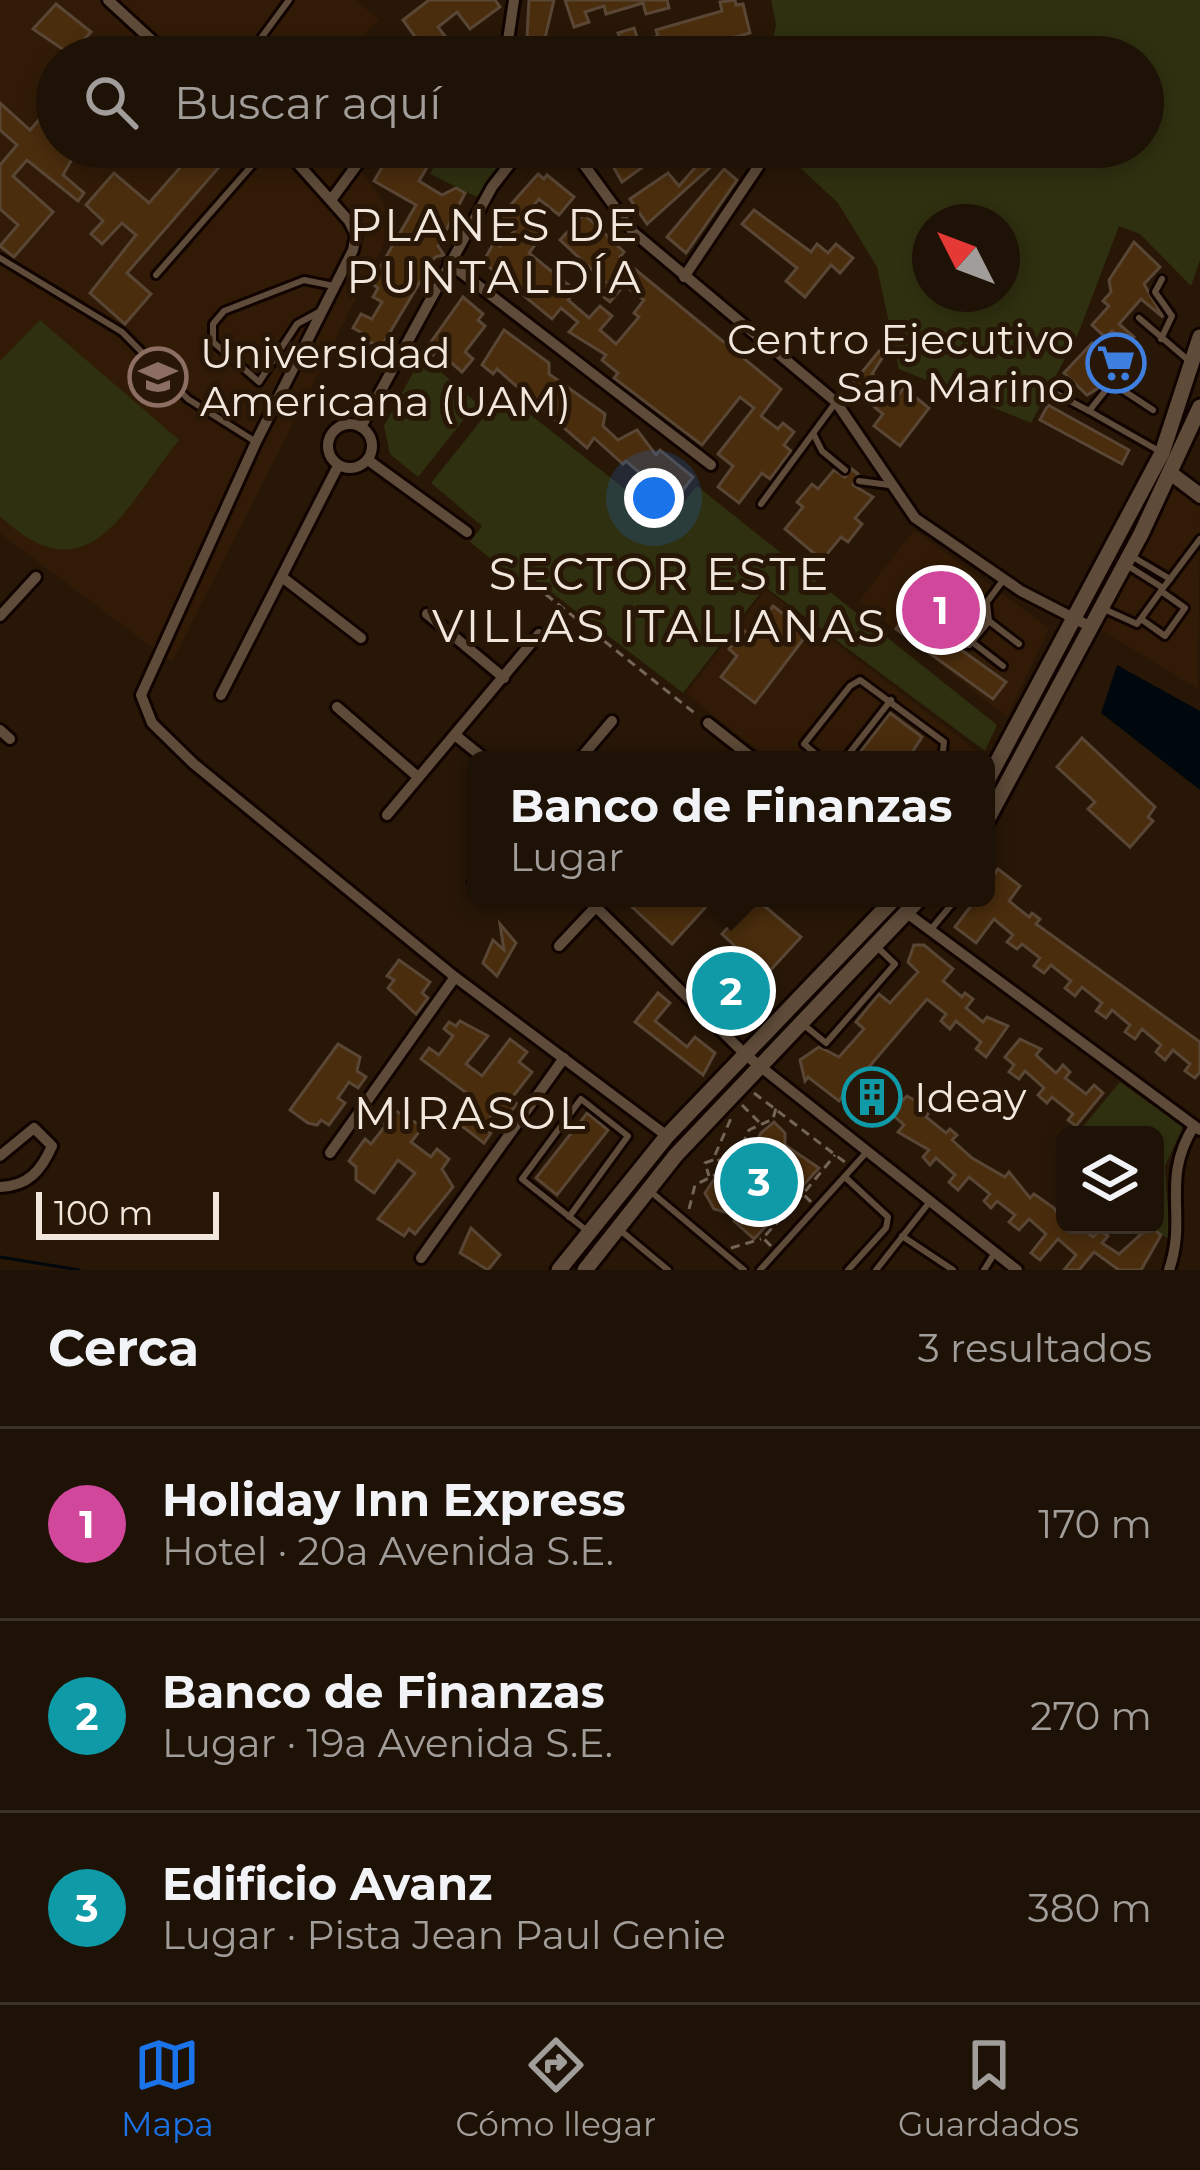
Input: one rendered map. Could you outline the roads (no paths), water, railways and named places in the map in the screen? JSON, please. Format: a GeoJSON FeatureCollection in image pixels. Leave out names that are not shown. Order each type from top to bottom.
{"type":"FeatureCollection","features":[{"type":"Feature","properties":{"kind":"main road"},"geometry":{"type":"LineString","coordinates":[[995,765],[1070,616],[1162,453],[1200,337]]}},
{"type":"Feature","properties":{"kind":"main road"},"geometry":{"type":"LineString","coordinates":[[995,804],[1172,473],[1200,407]]}},
{"type":"Feature","properties":{"kind":"main road"},"geometry":{"type":"LineString","coordinates":[[585,1270],[754,1061],[817,991],[830,968],[887,907]]}},
{"type":"Feature","properties":{"kind":"main road"},"geometry":{"type":"LineString","coordinates":[[559,1270],[668,1136],[801,1023],[906,907]]}},
{"type":"Feature","properties":{"kind":"main road"},"geometry":{"type":"LineString","coordinates":[[857,964],[906,907]]}},
{"type":"Feature","properties":{"kind":"street"},"geometry":{"type":"LineString","coordinates":[[108,0],[147,36]]}},
{"type":"Feature","properties":{"kind":"street"},"geometry":{"type":"LineString","coordinates":[[511,36],[514,0]]}},
{"type":"Feature","properties":{"kind":"street"},"geometry":{"type":"LineString","coordinates":[[302,168],[356,235],[141,695],[152,723],[194,764],[455,977],[668,1136]]}},
{"type":"Feature","properties":{"kind":"street"},"geometry":{"type":"LineString","coordinates":[[332,200],[355,168]]}},
{"type":"Feature","properties":{"kind":"street"},"geometry":{"type":"LineString","coordinates":[[361,427],[449,263],[507,168]]}},
{"type":"Feature","properties":{"kind":"street"},"geometry":{"type":"LineString","coordinates":[[585,168],[614,210],[684,277],[836,403],[889,485],[931,532],[1004,580],[1091,627]]}},
{"type":"Feature","properties":{"kind":"street"},"geometry":{"type":"LineString","coordinates":[[684,277],[757,168]]}},
{"type":"Feature","properties":{"kind":"street"},"geometry":{"type":"LineString","coordinates":[[449,263],[711,465]]}},
{"type":"Feature","properties":{"kind":"street"},"geometry":{"type":"LineString","coordinates":[[346,424],[361,427],[371,438],[368,460],[359,467],[338,466],[328,454],[329,439],[346,424]]}},
{"type":"Feature","properties":{"kind":"street"},"geometry":{"type":"LineString","coordinates":[[368,460],[467,532]]}},
{"type":"Feature","properties":{"kind":"street"},"geometry":{"type":"LineString","coordinates":[[221,695],[338,466]]}},
{"type":"Feature","properties":{"kind":"street"},"geometry":{"type":"LineString","coordinates":[[1172,473],[1200,494]]}},
{"type":"Feature","properties":{"kind":"street"},"geometry":{"type":"LineString","coordinates":[[0,616],[36,577]]}},
{"type":"Feature","properties":{"kind":"street"},"geometry":{"type":"LineString","coordinates":[[282,577],[361,638]]}},
{"type":"Feature","properties":{"kind":"street"},"geometry":{"type":"LineString","coordinates":[[427,614],[503,678]]}},
{"type":"Feature","properties":{"kind":"street"},"geometry":{"type":"LineString","coordinates":[[387,815],[539,634]]}},
{"type":"Feature","properties":{"kind":"street"},"geometry":{"type":"LineString","coordinates":[[337,707],[418,777]]}},
{"type":"Feature","properties":{"kind":"street"},"geometry":{"type":"LineString","coordinates":[[587,751],[612,721]]}},
{"type":"Feature","properties":{"kind":"street"},"geometry":{"type":"LineString","coordinates":[[708,723],[744,751]]}},
{"type":"Feature","properties":{"kind":"street"},"geometry":{"type":"LineString","coordinates":[[455,735],[475,751]]}},
{"type":"Feature","properties":{"kind":"street"},"geometry":{"type":"LineString","coordinates":[[559,946],[595,907]]}},
{"type":"Feature","properties":{"kind":"street"},"geometry":{"type":"LineString","coordinates":[[602,907],[607,917],[754,1061],[865,1154],[1017,1270]]}},
{"type":"Feature","properties":{"kind":"street"},"geometry":{"type":"LineString","coordinates":[[910,907],[930,931],[1197,1128],[1173,1172],[1175,1253],[1169,1270]]}},
{"type":"Feature","properties":{"kind":"street"},"geometry":{"type":"LineString","coordinates":[[331,1153],[455,977]]}},
{"type":"Feature","properties":{"kind":"street"},"geometry":{"type":"LineString","coordinates":[[421,1258],[563,1058]]}},
{"type":"Feature","properties":{"kind":"street"},"geometry":{"type":"LineString","coordinates":[[0,1156],[34,1128],[52,1146],[41,1171],[15,1187],[0,1187]]}},
{"type":"Feature","properties":{"kind":"lane"},"geometry":{"type":"LineString","coordinates":[[263,36],[289,0]]}},
{"type":"Feature","properties":{"kind":"lane"},"geometry":{"type":"LineString","coordinates":[[156,275],[250,168]]}},
{"type":"Feature","properties":{"kind":"lane"},"geometry":{"type":"LineString","coordinates":[[0,258],[122,332],[188,400],[256,442]]}},
{"type":"Feature","properties":{"kind":"lane"},"geometry":{"type":"LineString","coordinates":[[1161,338],[1172,316],[1154,290],[1162,279]]}},
{"type":"Feature","properties":{"kind":"lane"},"geometry":{"type":"LineString","coordinates":[[321,311],[297,324],[259,382],[213,342],[213,324],[224,311],[304,280],[334,286]]}},
{"type":"Feature","properties":{"kind":"lane"},"geometry":{"type":"LineString","coordinates":[[1139,318],[1191,362]]}},
{"type":"Feature","properties":{"kind":"lane"},"geometry":{"type":"LineString","coordinates":[[1112,383],[1154,410]]}},
{"type":"Feature","properties":{"kind":"lane"},"geometry":{"type":"LineString","coordinates":[[1088,411],[1106,391]]}},
{"type":"Feature","properties":{"kind":"lane"},"geometry":{"type":"LineString","coordinates":[[1055,393],[1162,453]]}},
{"type":"Feature","properties":{"kind":"lane"},"geometry":{"type":"LineString","coordinates":[[761,504],[836,403]]}},
{"type":"Feature","properties":{"kind":"lane"},"geometry":{"type":"LineString","coordinates":[[814,435],[822,452],[845,470]]}},
{"type":"Feature","properties":{"kind":"lane"},"geometry":{"type":"LineString","coordinates":[[859,481],[889,485]]}},
{"type":"Feature","properties":{"kind":"lane"},"geometry":{"type":"LineString","coordinates":[[1100,608],[1137,624],[1200,539]]}},
{"type":"Feature","properties":{"kind":"lane"},"geometry":{"type":"LineString","coordinates":[[1127,560],[1170,579]]}},
{"type":"Feature","properties":{"kind":"lane"},"geometry":{"type":"LineString","coordinates":[[1127,560],[1185,608],[1165,636],[1141,619]]}},
{"type":"Feature","properties":{"kind":"lane"},"geometry":{"type":"LineString","coordinates":[[978,614],[1004,580]]}},
{"type":"Feature","properties":{"kind":"lane"},"geometry":{"type":"LineString","coordinates":[[960,637],[963,646],[972,642],[989,621],[987,603]]}},
{"type":"Feature","properties":{"kind":"lane"},"geometry":{"type":"LineString","coordinates":[[989,621],[1019,644]]}},
{"type":"Feature","properties":{"kind":"lane"},"geometry":{"type":"LineString","coordinates":[[972,642],[1003,667]]}},
{"type":"Feature","properties":{"kind":"lane"},"geometry":{"type":"LineString","coordinates":[[812,751],[804,744],[860,680],[944,742],[943,751]]}},
{"type":"Feature","properties":{"kind":"lane"},"geometry":{"type":"LineString","coordinates":[[851,751],[891,700]]}},
{"type":"Feature","properties":{"kind":"lane"},"geometry":{"type":"LineString","coordinates":[[930,931],[950,907]]}},
{"type":"Feature","properties":{"kind":"lane"},"geometry":{"type":"LineString","coordinates":[[801,1023],[826,1043],[896,964],[875,945]]}},
{"type":"Feature","properties":{"kind":"lane"},"geometry":{"type":"LineString","coordinates":[[569,1216],[628,1136],[581,1099],[522,1179],[589,1232]]}},
{"type":"Feature","properties":{"kind":"lane"},"geometry":{"type":"LineString","coordinates":[[760,1270],[865,1154]]}},
{"type":"Feature","properties":{"kind":"lane"},"geometry":{"type":"LineString","coordinates":[[844,1177],[888,1217],[886,1228],[848,1270]]}},
{"type":"Feature","properties":{"kind":"lane"},"geometry":{"type":"LineString","coordinates":[[647,1190],[744,1270]]}},
{"type":"Feature","properties":{"kind":"lane"},"geometry":{"type":"LineString","coordinates":[[876,1270],[928,1204]]}},
{"type":"Feature","properties":{"kind":"lane"},"geometry":{"type":"LineString","coordinates":[[618,1228],[668,1270]]}},
{"type":"Feature","properties":{"kind":"lane"},"geometry":{"type":"LineString","coordinates":[[902,1236],[953,1270]]}},
{"type":"Feature","properties":{"kind":"lane"},"geometry":{"type":"LineString","coordinates":[[984,1270],[994,1254]]}},
{"type":"Feature","properties":{"kind":"waterway"},"geometry":{"type":"LineString","coordinates":[[0,1257],[79,1270]]}},
{"type":"Feature","properties":{"kind":"place","name":"Centro Ejecutivo San Marino"},"geometry":{"type":"Point","coordinates":[1116,363]}},
{"type":"Feature","properties":{"kind":"place","name":"Universidad Americana (UAM)"},"geometry":{"type":"Point","coordinates":[158,377]}},
{"type":"Feature","properties":{"kind":"place","name":"Holiday Inn Express"},"geometry":{"type":"Point","coordinates":[941,610]}},
{"type":"Feature","properties":{"kind":"place","name":"Banco de Finanzas"},"geometry":{"type":"Point","coordinates":[731,991]}},
{"type":"Feature","properties":{"kind":"place","name":"Ideay"},"geometry":{"type":"Point","coordinates":[872,1097]}},
{"type":"Feature","properties":{"kind":"place","name":"Edificio Avanz"},"geometry":{"type":"Point","coordinates":[759,1182]}},
{"type":"Feature","properties":{"kind":"district","name":"PLANES DE PUNTALDÍA"},"geometry":{"type":"Point","coordinates":[495,250]}},
{"type":"Feature","properties":{"kind":"district","name":"SECTOR ESTE VILLAS ITALIANAS"},"geometry":{"type":"Point","coordinates":[660,599]}},
{"type":"Feature","properties":{"kind":"district","name":"MIRASOL"},"geometry":{"type":"Point","coordinates":[471,1112]}}]}
